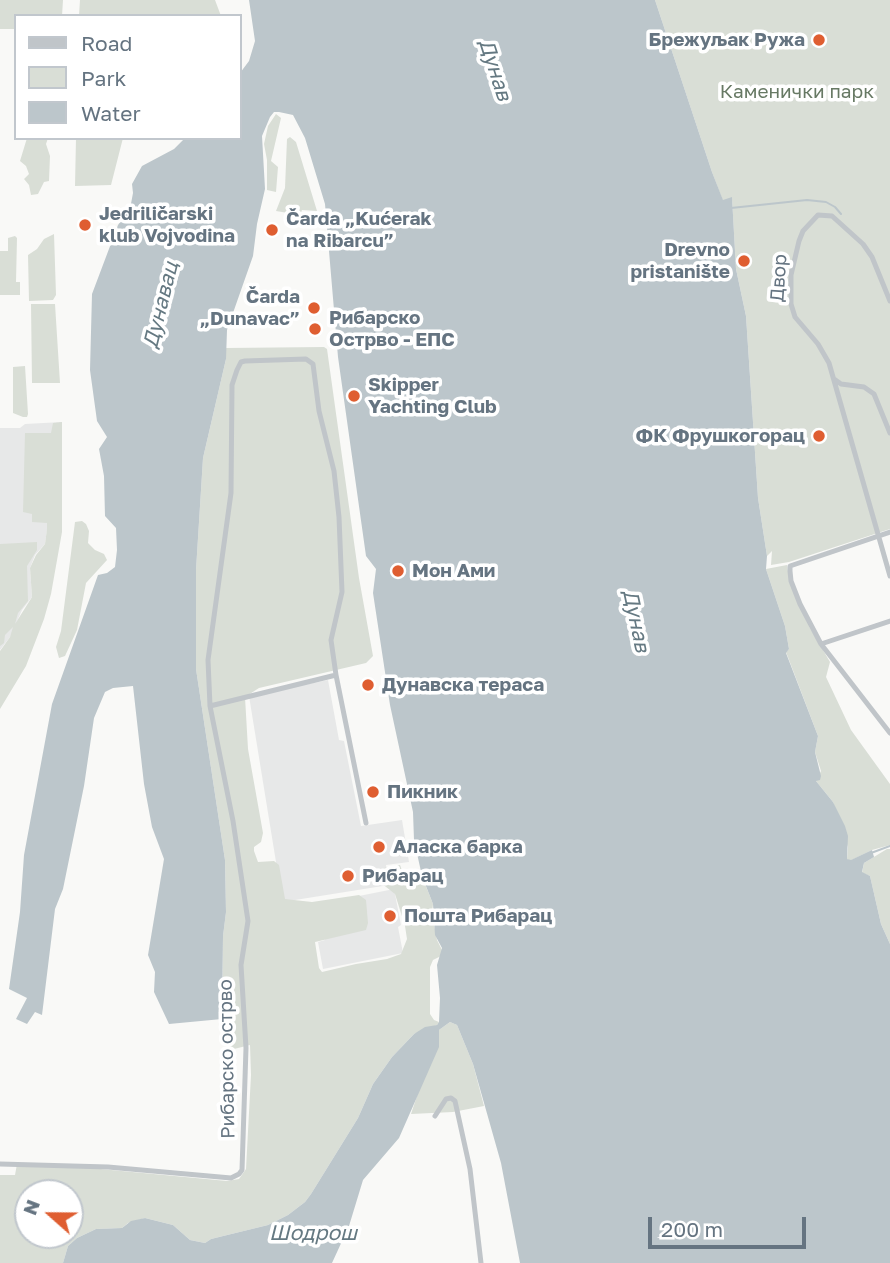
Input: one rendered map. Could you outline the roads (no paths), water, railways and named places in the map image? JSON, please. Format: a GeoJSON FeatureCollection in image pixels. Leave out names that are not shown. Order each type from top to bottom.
{"type":"FeatureCollection","features":[{"type":"Feature","properties":{"kind":"street","name":"Двор"},"geometry":{"type":"LineString","coordinates":[[890,301],[872,257],[863,244],[832,216],[818,215],[803,231],[799,241],[791,275],[791,304],[795,317],[824,353],[834,379],[890,576]]}},
{"type":"Feature","properties":{"kind":"street","name":"Рибарско острво"},"geometry":{"type":"LineString","coordinates":[[0,1164],[94,1166],[231,1178],[242,1170],[246,1036],[241,965],[248,921],[233,821],[210,706],[208,660],[231,493],[232,385],[241,362],[306,359],[311,360],[314,367],[318,405],[334,471],[339,517],[342,592],[331,640],[336,675]]}},
{"type":"Feature","properties":{"kind":"street"},"geometry":{"type":"LineString","coordinates":[[834,379],[841,384],[864,387],[874,394],[890,433]]}},
{"type":"Feature","properties":{"kind":"street"},"geometry":{"type":"LineString","coordinates":[[890,532],[790,566],[791,581],[810,627],[890,733]]}},
{"type":"Feature","properties":{"kind":"street"},"geometry":{"type":"LineString","coordinates":[[821,644],[890,621]]}},
{"type":"Feature","properties":{"kind":"street"},"geometry":{"type":"LineString","coordinates":[[210,706],[336,675],[366,823]]}},
{"type":"Feature","properties":{"kind":"street"},"geometry":{"type":"LineString","coordinates":[[435,1115],[446,1100],[451,1098],[455,1101],[470,1168],[481,1263]]}},
{"type":"Feature","properties":{"kind":"water"},"geometry":{"type":"Polygon","coordinates":[[[249,0],[655,0],[712,172],[723,200],[732,197],[736,269],[746,316],[758,498],[767,556],[766,569],[785,626],[789,649],[786,653],[818,736],[815,752],[821,776],[820,780],[816,781],[833,802],[845,826],[848,836],[847,859],[851,860],[872,850],[874,857],[864,863],[862,872],[870,876],[881,924],[890,944],[890,1263],[520,1263],[501,1163],[473,1064],[457,1025],[450,1022],[439,1030],[439,1047],[399,1138],[363,1180],[349,1226],[332,1263],[63,1263],[67,1249],[84,1249],[84,1235],[96,1229],[122,1228],[131,1221],[145,1218],[173,1225],[190,1240],[205,1243],[211,1239],[268,1225],[288,1215],[311,1194],[358,1118],[373,1084],[392,1057],[414,1034],[439,1022],[437,965],[442,948],[435,935],[433,904],[422,876],[414,840],[413,812],[390,705],[373,593],[376,569],[366,556],[338,357],[325,204],[305,138],[293,115],[279,112],[274,112],[270,117],[262,136],[265,189],[253,256],[227,330],[226,359],[203,458],[196,570],[196,669],[225,860],[222,1019],[169,1024],[154,992],[155,972],[148,955],[164,859],[152,827],[144,784],[133,686],[113,688],[105,692],[94,718],[84,786],[63,889],[55,909],[42,1015],[35,1012],[27,1024],[16,1019],[27,998],[9,989],[20,912],[24,855],[52,704],[98,575],[115,567],[116,528],[105,516],[104,476],[99,449],[107,437],[97,421],[90,370],[92,294],[118,225],[130,209],[132,184],[142,166],[174,149],[183,140],[242,140],[242,70],[249,61],[255,41],[249,0]]]}},
{"type":"Feature","properties":{"kind":"waterway"},"geometry":{"type":"LineString","coordinates":[[731,208],[807,200],[826,202],[841,214]]}},
{"type":"Feature","properties":{"kind":"waterway"},"geometry":{"type":"LineString","coordinates":[[871,853],[890,846]]}},
{"type":"Feature","properties":{"kind":"place","name":"Брежуљак Ружа"},"geometry":{"type":"Point","coordinates":[819,40]}},
{"type":"Feature","properties":{"kind":"place","name":"Jedriličarski klub Vojvodina"},"geometry":{"type":"Point","coordinates":[85,225]}},
{"type":"Feature","properties":{"kind":"place","name":"Čarda „Kućerak na Ribarcu”"},"geometry":{"type":"Point","coordinates":[272,230]}},
{"type":"Feature","properties":{"kind":"place","name":"Drevno pristanište"},"geometry":{"type":"Point","coordinates":[744,261]}},
{"type":"Feature","properties":{"kind":"place","name":"Čarda „Dunavac”"},"geometry":{"type":"Point","coordinates":[314,308]}},
{"type":"Feature","properties":{"kind":"place","name":"Рибарско Острво - ЕПС"},"geometry":{"type":"Point","coordinates":[315,329]}},
{"type":"Feature","properties":{"kind":"place","name":"Skipper Yachting Club"},"geometry":{"type":"Point","coordinates":[354,396]}},
{"type":"Feature","properties":{"kind":"place","name":"ФК Фрушкогорац"},"geometry":{"type":"Point","coordinates":[819,436]}},
{"type":"Feature","properties":{"kind":"place","name":"Мон Ами"},"geometry":{"type":"Point","coordinates":[398,571]}},
{"type":"Feature","properties":{"kind":"place","name":"Дунавска тераса"},"geometry":{"type":"Point","coordinates":[368,685]}},
{"type":"Feature","properties":{"kind":"place","name":"Пикник"},"geometry":{"type":"Point","coordinates":[373,792]}},
{"type":"Feature","properties":{"kind":"place","name":"Аласка барка"},"geometry":{"type":"Point","coordinates":[379,847]}},
{"type":"Feature","properties":{"kind":"place","name":"Рибарац"},"geometry":{"type":"Point","coordinates":[348,876]}},
{"type":"Feature","properties":{"kind":"place","name":"Пошта Рибарац"},"geometry":{"type":"Point","coordinates":[390,916]}},
{"type":"Feature","properties":{"kind":"water label","name":"Дунав"},"geometry":{"type":"Point","coordinates":[495,70]}},
{"type":"Feature","properties":{"kind":"water label","name":"Дунавац"},"geometry":{"type":"Point","coordinates":[161,305]}},
{"type":"Feature","properties":{"kind":"water label","name":"Дунав"},"geometry":{"type":"Point","coordinates":[636,621]}},
{"type":"Feature","properties":{"kind":"water label","name":"Шодрош"},"geometry":{"type":"Point","coordinates":[313,1233]}},
{"type":"Feature","properties":{"kind":"park label","name":"Каменички парк"},"geometry":{"type":"Point","coordinates":[797,92]}}]}
